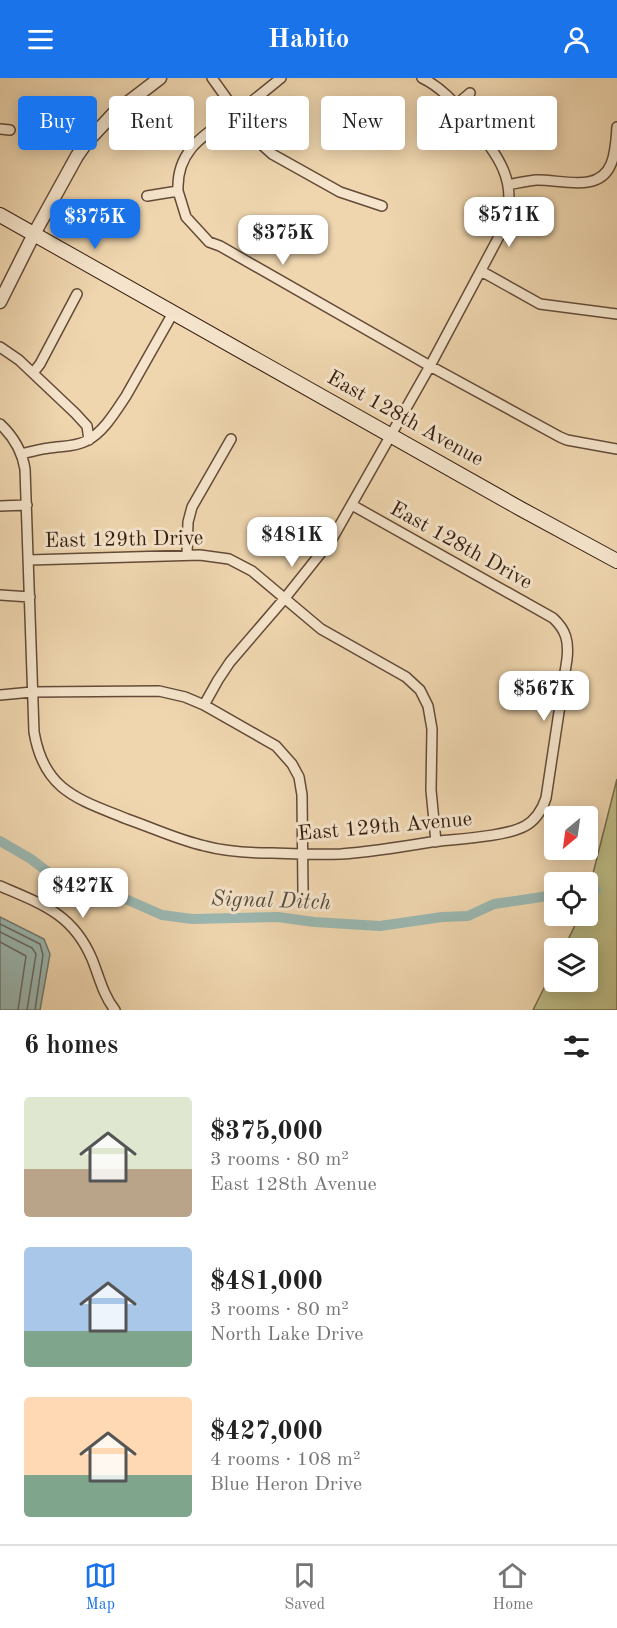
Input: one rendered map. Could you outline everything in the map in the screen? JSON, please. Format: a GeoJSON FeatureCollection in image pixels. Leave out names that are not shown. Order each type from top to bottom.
{"type":"FeatureCollection","features":[{"type":"Feature","properties":{"kind":"main road","name":"East 128th Avenue"},"geometry":{"type":"LineString","coordinates":[[0,215],[617,561]]}},
{"type":"Feature","properties":{"kind":"street"},"geometry":{"type":"LineString","coordinates":[[0,302],[77,156],[113,114],[160,78]]}},
{"type":"Feature","properties":{"kind":"street"},"geometry":{"type":"LineString","coordinates":[[212,78],[224,96]]}},
{"type":"Feature","properties":{"kind":"street"},"geometry":{"type":"LineString","coordinates":[[258,96],[281,78]]}},
{"type":"Feature","properties":{"kind":"street"},"geometry":{"type":"LineString","coordinates":[[422,78],[447,96]]}},
{"type":"Feature","properties":{"kind":"street"},"geometry":{"type":"LineString","coordinates":[[466,96],[470,93]]}},
{"type":"Feature","properties":{"kind":"street"},"geometry":{"type":"LineString","coordinates":[[508,185],[536,180],[586,183],[597,180],[606,173],[611,163],[617,127]]}},
{"type":"Feature","properties":{"kind":"street"},"geometry":{"type":"LineString","coordinates":[[206,135],[194,144],[182,163],[178,178],[178,191],[186,217],[209,242],[220,246],[560,438],[617,449]]}},
{"type":"Feature","properties":{"kind":"street"},"geometry":{"type":"LineString","coordinates":[[268,150],[340,192],[382,206]]}},
{"type":"Feature","properties":{"kind":"street"},"geometry":{"type":"LineString","coordinates":[[204,705],[230,662],[332,539],[495,246],[507,220],[509,206],[508,185],[500,161],[493,150]]}},
{"type":"Feature","properties":{"kind":"street"},"geometry":{"type":"LineString","coordinates":[[147,196],[178,191]]}},
{"type":"Feature","properties":{"kind":"street"},"geometry":{"type":"LineString","coordinates":[[481,271],[546,306],[617,314]]}},
{"type":"Feature","properties":{"kind":"street"},"geometry":{"type":"LineString","coordinates":[[33,373],[77,294]]}},
{"type":"Feature","properties":{"kind":"street"},"geometry":{"type":"LineString","coordinates":[[21,454],[78,445],[89,440],[108,422],[126,396],[173,313]]}},
{"type":"Feature","properties":{"kind":"street"},"geometry":{"type":"LineString","coordinates":[[0,347],[19,360],[87,426],[89,440]]}},
{"type":"Feature","properties":{"kind":"street","name":"East 129th Avenue"},"geometry":{"type":"LineString","coordinates":[[0,424],[14,440],[25,469],[34,732],[41,760],[58,785],[89,804],[163,832],[205,846],[242,853],[343,854],[507,832],[527,825]]}},
{"type":"Feature","properties":{"kind":"street"},"geometry":{"type":"LineString","coordinates":[[187,555],[188,522],[192,507],[231,439]]}},
{"type":"Feature","properties":{"kind":"street"},"geometry":{"type":"LineString","coordinates":[[0,506],[27,505]]}},
{"type":"Feature","properties":{"kind":"street","name":"East 128th Drive"},"geometry":{"type":"LineString","coordinates":[[352,505],[553,618],[565,633],[567,659],[546,798],[540,812],[527,825]]}},
{"type":"Feature","properties":{"kind":"street","name":"East 129th Drive"},"geometry":{"type":"LineString","coordinates":[[28,560],[187,555],[216,556],[235,561],[252,571],[321,628],[406,677],[420,690],[428,706],[432,729],[431,790],[436,842]]}},
{"type":"Feature","properties":{"kind":"street"},"geometry":{"type":"LineString","coordinates":[[0,595],[30,597]]}},
{"type":"Feature","properties":{"kind":"street"},"geometry":{"type":"LineString","coordinates":[[0,695],[159,691],[185,697],[204,705],[270,742],[288,758],[299,777],[302,795],[303,891]]}},
{"type":"Feature","properties":{"kind":"street"},"geometry":{"type":"LineString","coordinates":[[0,886],[47,906],[81,936],[102,987],[115,1010]]}},
{"type":"Feature","properties":{"kind":"shaded area"},"geometry":{"type":"Polygon","coordinates":[[[617,779],[617,1010],[533,1010],[544,988],[544,992],[598,992],[598,938],[569,938],[575,926],[598,926],[598,872],[593,872],[617,779]]]}},
{"type":"Feature","properties":{"kind":"water"},"geometry":{"type":"Polygon","coordinates":[[[0,917],[44,939],[50,954],[40,1010],[0,1010],[0,917]]]}},
{"type":"Feature","properties":{"kind":"waterway","name":"Signal Ditch"},"geometry":{"type":"LineString","coordinates":[[0,841],[31,859],[57,879],[92,889],[105,890],[162,915],[192,919],[278,917],[314,922],[380,926],[442,917],[468,916],[494,904],[544,897]]}}]}
